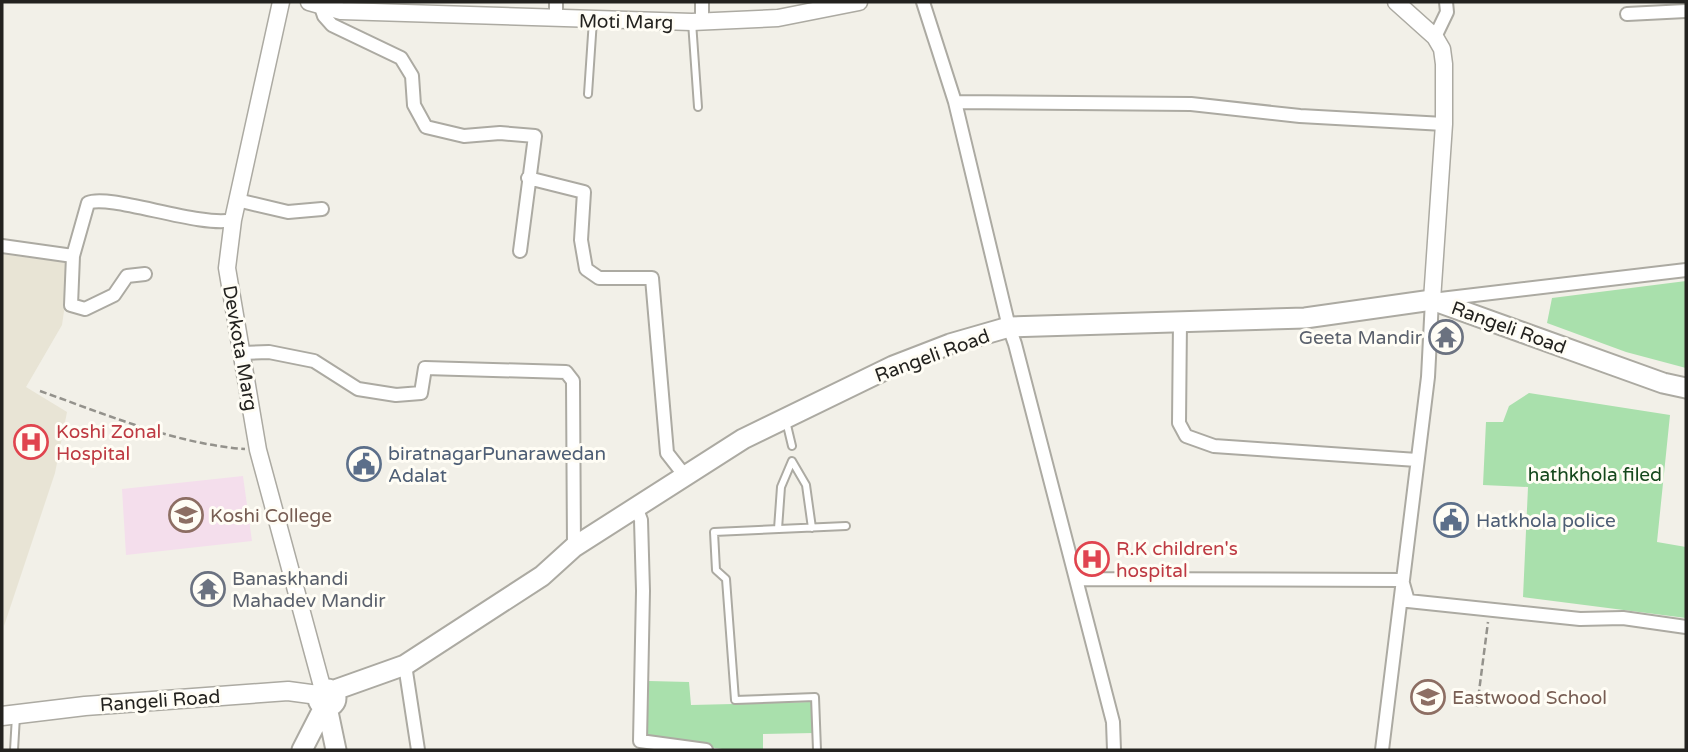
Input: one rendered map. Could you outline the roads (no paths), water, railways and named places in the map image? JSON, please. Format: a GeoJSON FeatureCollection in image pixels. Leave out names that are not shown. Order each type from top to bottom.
{"type":"FeatureCollection","features":[{"type":"Feature","properties":{"kind":"main road","name":"Rangeli Road"},"geometry":{"type":"LineString","coordinates":[[9,715],[85,706],[288,691],[325,698],[405,665],[542,576],[574,547],[685,476],[785,417],[893,366],[950,344],[1009,327],[1305,318],[1432,300],[1663,383],[1686,388]]}},
{"type":"Feature","properties":{"kind":"main road"},"geometry":{"type":"LineString","coordinates":[[302,750],[325,698]]}},
{"type":"Feature","properties":{"kind":"main road"},"geometry":{"type":"LineString","coordinates":[[325,698],[336,750]]}},
{"type":"Feature","properties":{"kind":"street","name":"Devkota Marg"},"geometry":{"type":"LineString","coordinates":[[281,2],[237,200],[227,268],[258,450],[325,698]]}},
{"type":"Feature","properties":{"kind":"street"},"geometry":{"type":"LineString","coordinates":[[556,2],[556,19]]}},
{"type":"Feature","properties":{"kind":"street"},"geometry":{"type":"LineString","coordinates":[[697,22],[702,2]]}},
{"type":"Feature","properties":{"kind":"street","name":"Moti Marg"},"geometry":{"type":"LineString","coordinates":[[315,4],[341,11],[697,22],[778,18],[859,2]]}},
{"type":"Feature","properties":{"kind":"street"},"geometry":{"type":"LineString","coordinates":[[923,2],[955,102],[1009,327],[1113,722],[1114,750]]}},
{"type":"Feature","properties":{"kind":"street"},"geometry":{"type":"LineString","coordinates":[[1382,750],[1428,377],[1444,124],[1442,49],[1435,37],[1396,2]]}},
{"type":"Feature","properties":{"kind":"street"},"geometry":{"type":"LineString","coordinates":[[1435,37],[1447,12],[1446,2]]}},
{"type":"Feature","properties":{"kind":"street"},"geometry":{"type":"LineString","coordinates":[[315,4],[332,25],[401,58],[412,76],[414,105],[426,127],[464,136],[500,133],[535,136],[520,251]]}},
{"type":"Feature","properties":{"kind":"street"},"geometry":{"type":"LineString","coordinates":[[1627,14],[1686,11]]}},
{"type":"Feature","properties":{"kind":"street"},"geometry":{"type":"LineString","coordinates":[[955,102],[1191,103],[1300,116],[1444,124]]}},
{"type":"Feature","properties":{"kind":"street"},"geometry":{"type":"LineString","coordinates":[[528,178],[583,192],[581,240],[586,269],[599,278],[652,278],[667,453],[685,476]]}},
{"type":"Feature","properties":{"kind":"street"},"geometry":{"type":"LineString","coordinates":[[237,200],[288,212],[322,209]]}},
{"type":"Feature","properties":{"kind":"street"},"geometry":{"type":"LineString","coordinates":[[145,274],[127,276],[110,298],[79,309],[69,301],[73,256],[84,213],[91,201],[226,222],[233,220]]}},
{"type":"Feature","properties":{"kind":"street"},"geometry":{"type":"LineString","coordinates":[[2,246],[73,256]]}},
{"type":"Feature","properties":{"kind":"street"},"geometry":{"type":"LineString","coordinates":[[1432,300],[1686,270]]}},
{"type":"Feature","properties":{"kind":"street"},"geometry":{"type":"LineString","coordinates":[[1180,321],[1179,423],[1186,436],[1214,446],[1417,460]]}},
{"type":"Feature","properties":{"kind":"street"},"geometry":{"type":"LineString","coordinates":[[242,353],[269,352],[314,361],[358,389],[396,395],[421,393],[425,368],[566,372],[573,381],[574,547]]}},
{"type":"Feature","properties":{"kind":"street"},"geometry":{"type":"LineString","coordinates":[[636,507],[641,520],[643,591],[640,745],[706,750]]}},
{"type":"Feature","properties":{"kind":"street"},"geometry":{"type":"LineString","coordinates":[[1076,579],[1402,580]]}},
{"type":"Feature","properties":{"kind":"street"},"geometry":{"type":"LineString","coordinates":[[1402,580],[1408,601],[1580,619],[1623,618],[1686,627]]}},
{"type":"Feature","properties":{"kind":"street"},"geometry":{"type":"LineString","coordinates":[[405,665],[418,750]]}},
{"type":"Feature","properties":{"kind":"lane"},"geometry":{"type":"LineString","coordinates":[[588,94],[593,20]]}},
{"type":"Feature","properties":{"kind":"lane"},"geometry":{"type":"LineString","coordinates":[[697,22],[698,107]]}},
{"type":"Feature","properties":{"kind":"lane"},"geometry":{"type":"LineString","coordinates":[[785,417],[793,439],[792,446]]}},
{"type":"Feature","properties":{"kind":"lane"},"geometry":{"type":"LineString","coordinates":[[778,529],[781,487],[792,458],[806,485],[812,528]]}},
{"type":"Feature","properties":{"kind":"lane"},"geometry":{"type":"LineString","coordinates":[[817,750],[815,697],[735,700],[726,579],[716,570],[714,532],[846,526]]}},
{"type":"Feature","properties":{"kind":"lane"},"geometry":{"type":"LineString","coordinates":[[9,715],[14,750]]}},
{"type":"Feature","properties":{"kind":"place","name":"Geeta Mandir"},"geometry":{"type":"Point","coordinates":[1446,337]}},
{"type":"Feature","properties":{"kind":"place","name":"Koshi Zonal Hospital"},"geometry":{"type":"Point","coordinates":[31,442]}},
{"type":"Feature","properties":{"kind":"place","name":"biratnagarPunarawedan Adalat"},"geometry":{"type":"Point","coordinates":[364,464]}},
{"type":"Feature","properties":{"kind":"place","name":"Koshi College"},"geometry":{"type":"Point","coordinates":[186,515]}},
{"type":"Feature","properties":{"kind":"place","name":"Hatkhola police"},"geometry":{"type":"Point","coordinates":[1451,520]}},
{"type":"Feature","properties":{"kind":"place","name":"R.K children's hospital"},"geometry":{"type":"Point","coordinates":[1092,559]}},
{"type":"Feature","properties":{"kind":"place","name":"Banaskhandi Mahadev Mandir"},"geometry":{"type":"Point","coordinates":[208,589]}},
{"type":"Feature","properties":{"kind":"place","name":"Eastwood School"},"geometry":{"type":"Point","coordinates":[1428,697]}},
{"type":"Feature","properties":{"kind":"park label","name":"hathkhola filed"},"geometry":{"type":"Point","coordinates":[1595,474]}}]}
